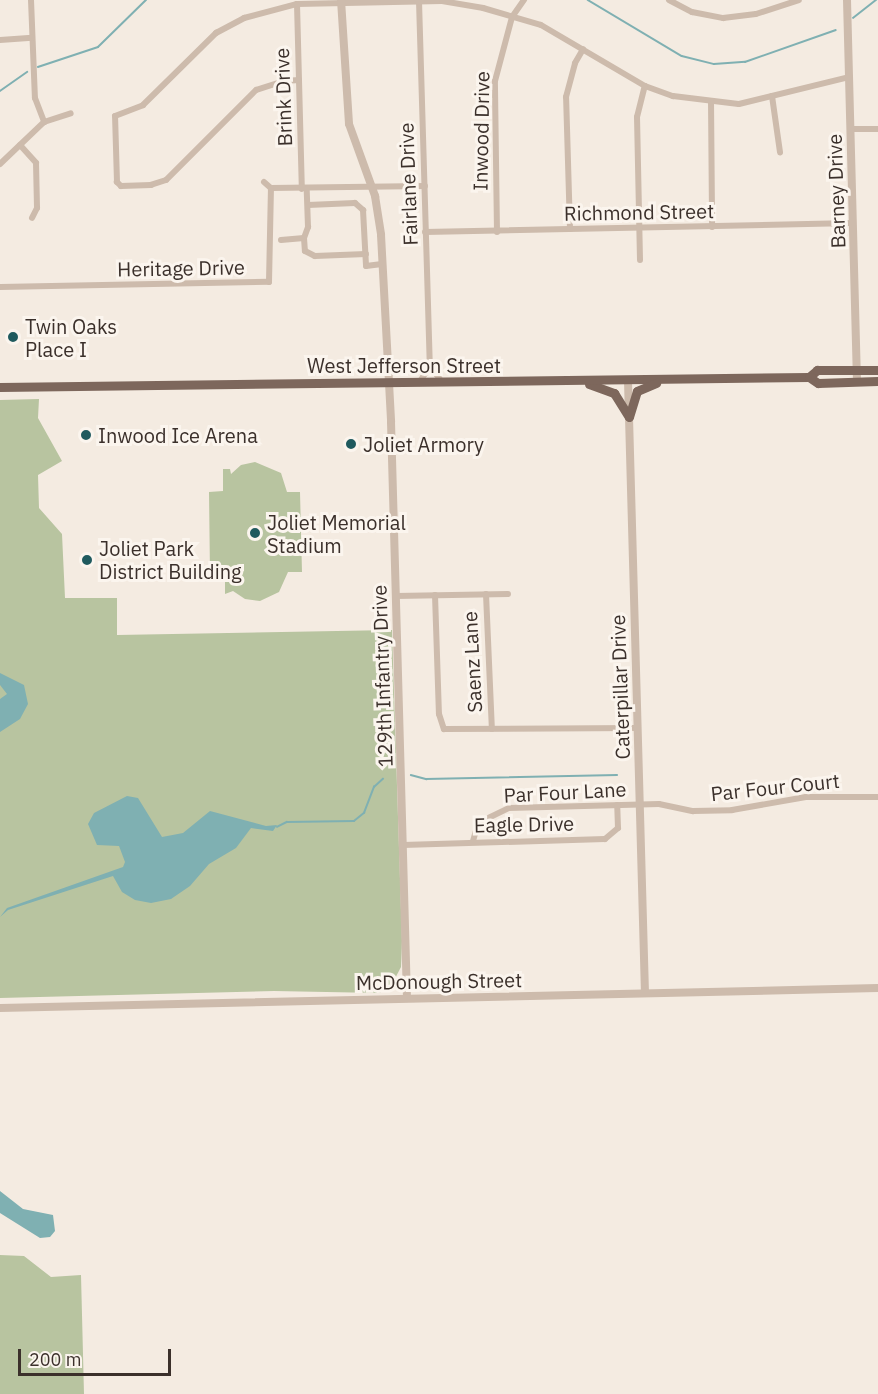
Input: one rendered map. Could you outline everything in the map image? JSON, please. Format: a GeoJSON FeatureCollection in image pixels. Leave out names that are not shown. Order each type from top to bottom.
{"type":"FeatureCollection","features":[{"type":"Feature","properties":{"kind":"main road","name":"West Jefferson Street"},"geometry":{"type":"LineString","coordinates":[[808,378],[817,370],[878,370]]}},
{"type":"Feature","properties":{"kind":"main road","name":"West Jefferson Street"},"geometry":{"type":"LineString","coordinates":[[0,387],[808,378],[818,383],[878,381]]}},
{"type":"Feature","properties":{"kind":"main road"},"geometry":{"type":"LineString","coordinates":[[629,417],[637,391],[661,380]]}},
{"type":"Feature","properties":{"kind":"main road"},"geometry":{"type":"LineString","coordinates":[[584,382],[614,393],[629,417]]}},
{"type":"Feature","properties":{"kind":"street"},"geometry":{"type":"LineString","coordinates":[[31,0],[34,98],[44,122]]}},
{"type":"Feature","properties":{"kind":"street","name":"Inwood Drive"},"geometry":{"type":"LineString","coordinates":[[497,232],[495,81],[512,17],[524,0]]}},
{"type":"Feature","properties":{"kind":"street"},"geometry":{"type":"LineString","coordinates":[[669,0],[723,18],[742,17],[778,3],[799,0]]}},
{"type":"Feature","properties":{"kind":"street","name":"Barney Drive"},"geometry":{"type":"LineString","coordinates":[[847,0],[857,382]]}},
{"type":"Feature","properties":{"kind":"street"},"geometry":{"type":"LineString","coordinates":[[299,80],[284,81],[256,90],[166,180],[151,184],[121,186],[117,182],[115,116],[143,105],[201,45],[224,28],[244,18],[297,4],[419,1],[463,4],[541,26],[662,95],[739,104],[849,77]]}},
{"type":"Feature","properties":{"kind":"street","name":"Fairlane Drive"},"geometry":{"type":"LineString","coordinates":[[419,1],[430,366]]}},
{"type":"Feature","properties":{"kind":"street","name":"129th Infantry Drive"},"geometry":{"type":"LineString","coordinates":[[341,2],[349,124],[372,187],[380,221],[396,596],[408,998]]}},
{"type":"Feature","properties":{"kind":"street","name":"Brink Drive"},"geometry":{"type":"LineString","coordinates":[[297,4],[299,80],[305,189],[308,205],[304,238]]}},
{"type":"Feature","properties":{"kind":"street"},"geometry":{"type":"LineString","coordinates":[[0,40],[32,38]]}},
{"type":"Feature","properties":{"kind":"street"},"geometry":{"type":"LineString","coordinates":[[570,229],[567,97],[572,71],[583,49]]}},
{"type":"Feature","properties":{"kind":"street"},"geometry":{"type":"LineString","coordinates":[[640,260],[637,117],[645,86]]}},
{"type":"Feature","properties":{"kind":"street"},"geometry":{"type":"LineString","coordinates":[[772,96],[780,152]]}},
{"type":"Feature","properties":{"kind":"street"},"geometry":{"type":"LineString","coordinates":[[711,101],[712,227]]}},
{"type":"Feature","properties":{"kind":"street"},"geometry":{"type":"LineString","coordinates":[[0,164],[44,122],[71,113]]}},
{"type":"Feature","properties":{"kind":"street"},"geometry":{"type":"LineString","coordinates":[[851,129],[878,129]]}},
{"type":"Feature","properties":{"kind":"street"},"geometry":{"type":"LineString","coordinates":[[20,145],[36,163],[37,208],[32,218]]}},
{"type":"Feature","properties":{"kind":"street"},"geometry":{"type":"LineString","coordinates":[[264,182],[271,188],[305,189],[425,186]]}},
{"type":"Feature","properties":{"kind":"street","name":"Heritage Drive"},"geometry":{"type":"LineString","coordinates":[[0,287],[269,282],[271,188]]}},
{"type":"Feature","properties":{"kind":"street"},"geometry":{"type":"LineString","coordinates":[[308,205],[355,203],[363,210],[366,266],[382,264]]}},
{"type":"Feature","properties":{"kind":"street","name":"Richmond Street"},"geometry":{"type":"LineString","coordinates":[[425,232],[853,223]]}},
{"type":"Feature","properties":{"kind":"street"},"geometry":{"type":"LineString","coordinates":[[281,240],[304,238],[306,251],[315,256],[366,254]]}},
{"type":"Feature","properties":{"kind":"street"},"geometry":{"type":"LineString","coordinates":[[419,383],[430,366],[442,383]]}},
{"type":"Feature","properties":{"kind":"street","name":"Caterpillar Drive"},"geometry":{"type":"LineString","coordinates":[[628,381],[645,992]]}},
{"type":"Feature","properties":{"kind":"street","name":"Saenz Lane"},"geometry":{"type":"LineString","coordinates":[[486,594],[492,729]]}},
{"type":"Feature","properties":{"kind":"street"},"geometry":{"type":"LineString","coordinates":[[396,596],[508,594]]}},
{"type":"Feature","properties":{"kind":"street"},"geometry":{"type":"LineString","coordinates":[[435,595],[442,725],[450,730],[638,728]]}},
{"type":"Feature","properties":{"kind":"street"},"geometry":{"type":"LineString","coordinates":[[822,796],[822,806]]}},
{"type":"Feature","properties":{"kind":"street","name":"Par Four Court"},"geometry":{"type":"LineString","coordinates":[[640,804],[693,811],[732,810],[822,796],[878,797]]}},
{"type":"Feature","properties":{"kind":"street","name":"Par Four Lane"},"geometry":{"type":"LineString","coordinates":[[473,841],[478,823],[509,808],[640,804]]}},
{"type":"Feature","properties":{"kind":"street","name":"Eagle Drive"},"geometry":{"type":"LineString","coordinates":[[403,844],[605,839],[618,828],[617,805]]}},
{"type":"Feature","properties":{"kind":"street","name":"McDonough Street"},"geometry":{"type":"LineString","coordinates":[[0,1008],[878,988]]}},
{"type":"Feature","properties":{"kind":"green space"},"geometry":{"type":"Polygon","coordinates":[[[39,399],[38,418],[62,461],[38,475],[39,508],[62,534],[65,598],[117,598],[117,635],[392,630],[402,941],[401,967],[390,988],[379,993],[274,991],[0,998],[0,400],[39,399]]]}},
{"type":"Feature","properties":{"kind":"green space","name":"Joliet Memorial Stadium"},"geometry":{"type":"Polygon","coordinates":[[[255,462],[281,473],[287,492],[300,492],[302,572],[288,572],[279,592],[260,601],[245,599],[233,591],[225,594],[225,574],[210,574],[209,492],[223,491],[223,469],[230,469],[231,474],[241,465],[255,462]]]}},
{"type":"Feature","properties":{"kind":"green space"},"geometry":{"type":"Polygon","coordinates":[[[0,1255],[24,1256],[51,1277],[81,1275],[84,1394],[0,1394],[0,1255]]]}},
{"type":"Feature","properties":{"kind":"water"},"geometry":{"type":"Polygon","coordinates":[[[0,673],[24,685],[28,704],[20,719],[0,732],[0,699],[7,694],[0,685],[0,673]]]}},
{"type":"Feature","properties":{"kind":"water"},"geometry":{"type":"Polygon","coordinates":[[[127,796],[138,798],[162,837],[183,833],[210,811],[266,826],[277,825],[273,831],[251,828],[236,848],[209,864],[190,886],[171,899],[151,903],[135,900],[122,892],[113,876],[8,910],[0,917],[7,908],[123,867],[125,862],[119,846],[97,845],[88,824],[94,813],[127,796]]]}},
{"type":"Feature","properties":{"kind":"water"},"geometry":{"type":"Polygon","coordinates":[[[0,1191],[23,1209],[53,1215],[55,1231],[50,1237],[40,1238],[0,1213],[0,1191]]]}},
{"type":"Feature","properties":{"kind":"waterway"},"geometry":{"type":"LineString","coordinates":[[38,67],[98,47],[146,0]]}},
{"type":"Feature","properties":{"kind":"waterway"},"geometry":{"type":"LineString","coordinates":[[588,0],[682,56],[714,64],[745,62],[836,30]]}},
{"type":"Feature","properties":{"kind":"waterway"},"geometry":{"type":"LineString","coordinates":[[853,18],[876,0]]}},
{"type":"Feature","properties":{"kind":"waterway"},"geometry":{"type":"LineString","coordinates":[[0,91],[27,72]]}},
{"type":"Feature","properties":{"kind":"waterway"},"geometry":{"type":"LineString","coordinates":[[411,775],[426,779],[617,775]]}},
{"type":"Feature","properties":{"kind":"waterway"},"geometry":{"type":"LineString","coordinates":[[277,827],[287,822],[354,821],[364,813],[374,787],[383,779]]}},
{"type":"Feature","properties":{"kind":"place","name":"Twin Oaks Place I"},"geometry":{"type":"Point","coordinates":[13,337]}},
{"type":"Feature","properties":{"kind":"place","name":"Inwood Ice Arena"},"geometry":{"type":"Point","coordinates":[86,435]}},
{"type":"Feature","properties":{"kind":"place","name":"Joliet Armory"},"geometry":{"type":"Point","coordinates":[351,444]}},
{"type":"Feature","properties":{"kind":"place","name":"Joliet Memorial Stadium"},"geometry":{"type":"Point","coordinates":[255,533]}},
{"type":"Feature","properties":{"kind":"place","name":"Joliet Park District Building"},"geometry":{"type":"Point","coordinates":[87,560]}}]}
